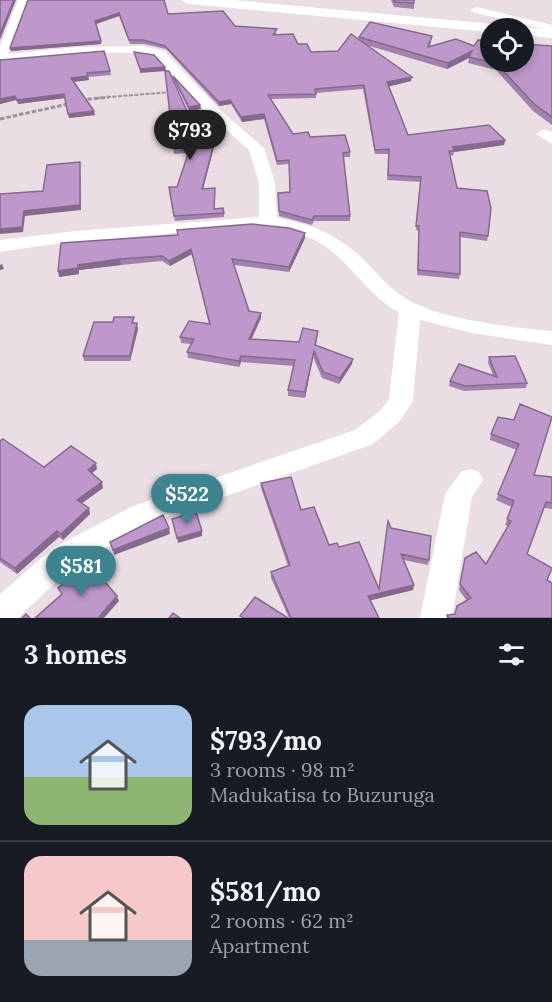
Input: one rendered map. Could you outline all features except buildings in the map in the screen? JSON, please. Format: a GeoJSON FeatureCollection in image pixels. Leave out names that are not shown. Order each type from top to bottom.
{"type":"FeatureCollection","features":[{"type":"Feature","properties":{"kind":"main road"},"geometry":{"type":"LineString","coordinates":[[189,0],[480,27]]}},
{"type":"Feature","properties":{"kind":"main road"},"geometry":{"type":"LineString","coordinates":[[534,32],[552,34]]}},
{"type":"Feature","properties":{"kind":"street"},"geometry":{"type":"LineString","coordinates":[[0,58],[7,47],[15,11],[23,0]]}},
{"type":"Feature","properties":{"kind":"street"},"geometry":{"type":"LineString","coordinates":[[476,10],[552,28]]}},
{"type":"Feature","properties":{"kind":"street"},"geometry":{"type":"LineString","coordinates":[[0,58],[78,51],[160,54],[215,114],[256,148],[267,183],[268,222]]}},
{"type":"Feature","properties":{"kind":"street"},"geometry":{"type":"LineString","coordinates":[[0,246],[38,239],[268,222],[315,233],[328,240],[344,250],[397,302],[410,310],[427,316],[508,332],[552,338]]}},
{"type":"Feature","properties":{"kind":"street"},"geometry":{"type":"LineString","coordinates":[[0,614],[63,557],[98,536],[143,514],[364,437],[379,427],[401,401],[410,310]]}},
{"type":"Feature","properties":{"kind":"street"},"geometry":{"type":"LineString","coordinates":[[436,618],[459,494],[470,480]]}},
{"type":"Feature","properties":{"kind":"path"},"geometry":{"type":"LineString","coordinates":[[0,119],[96,98],[159,91],[197,94]]}}]}
